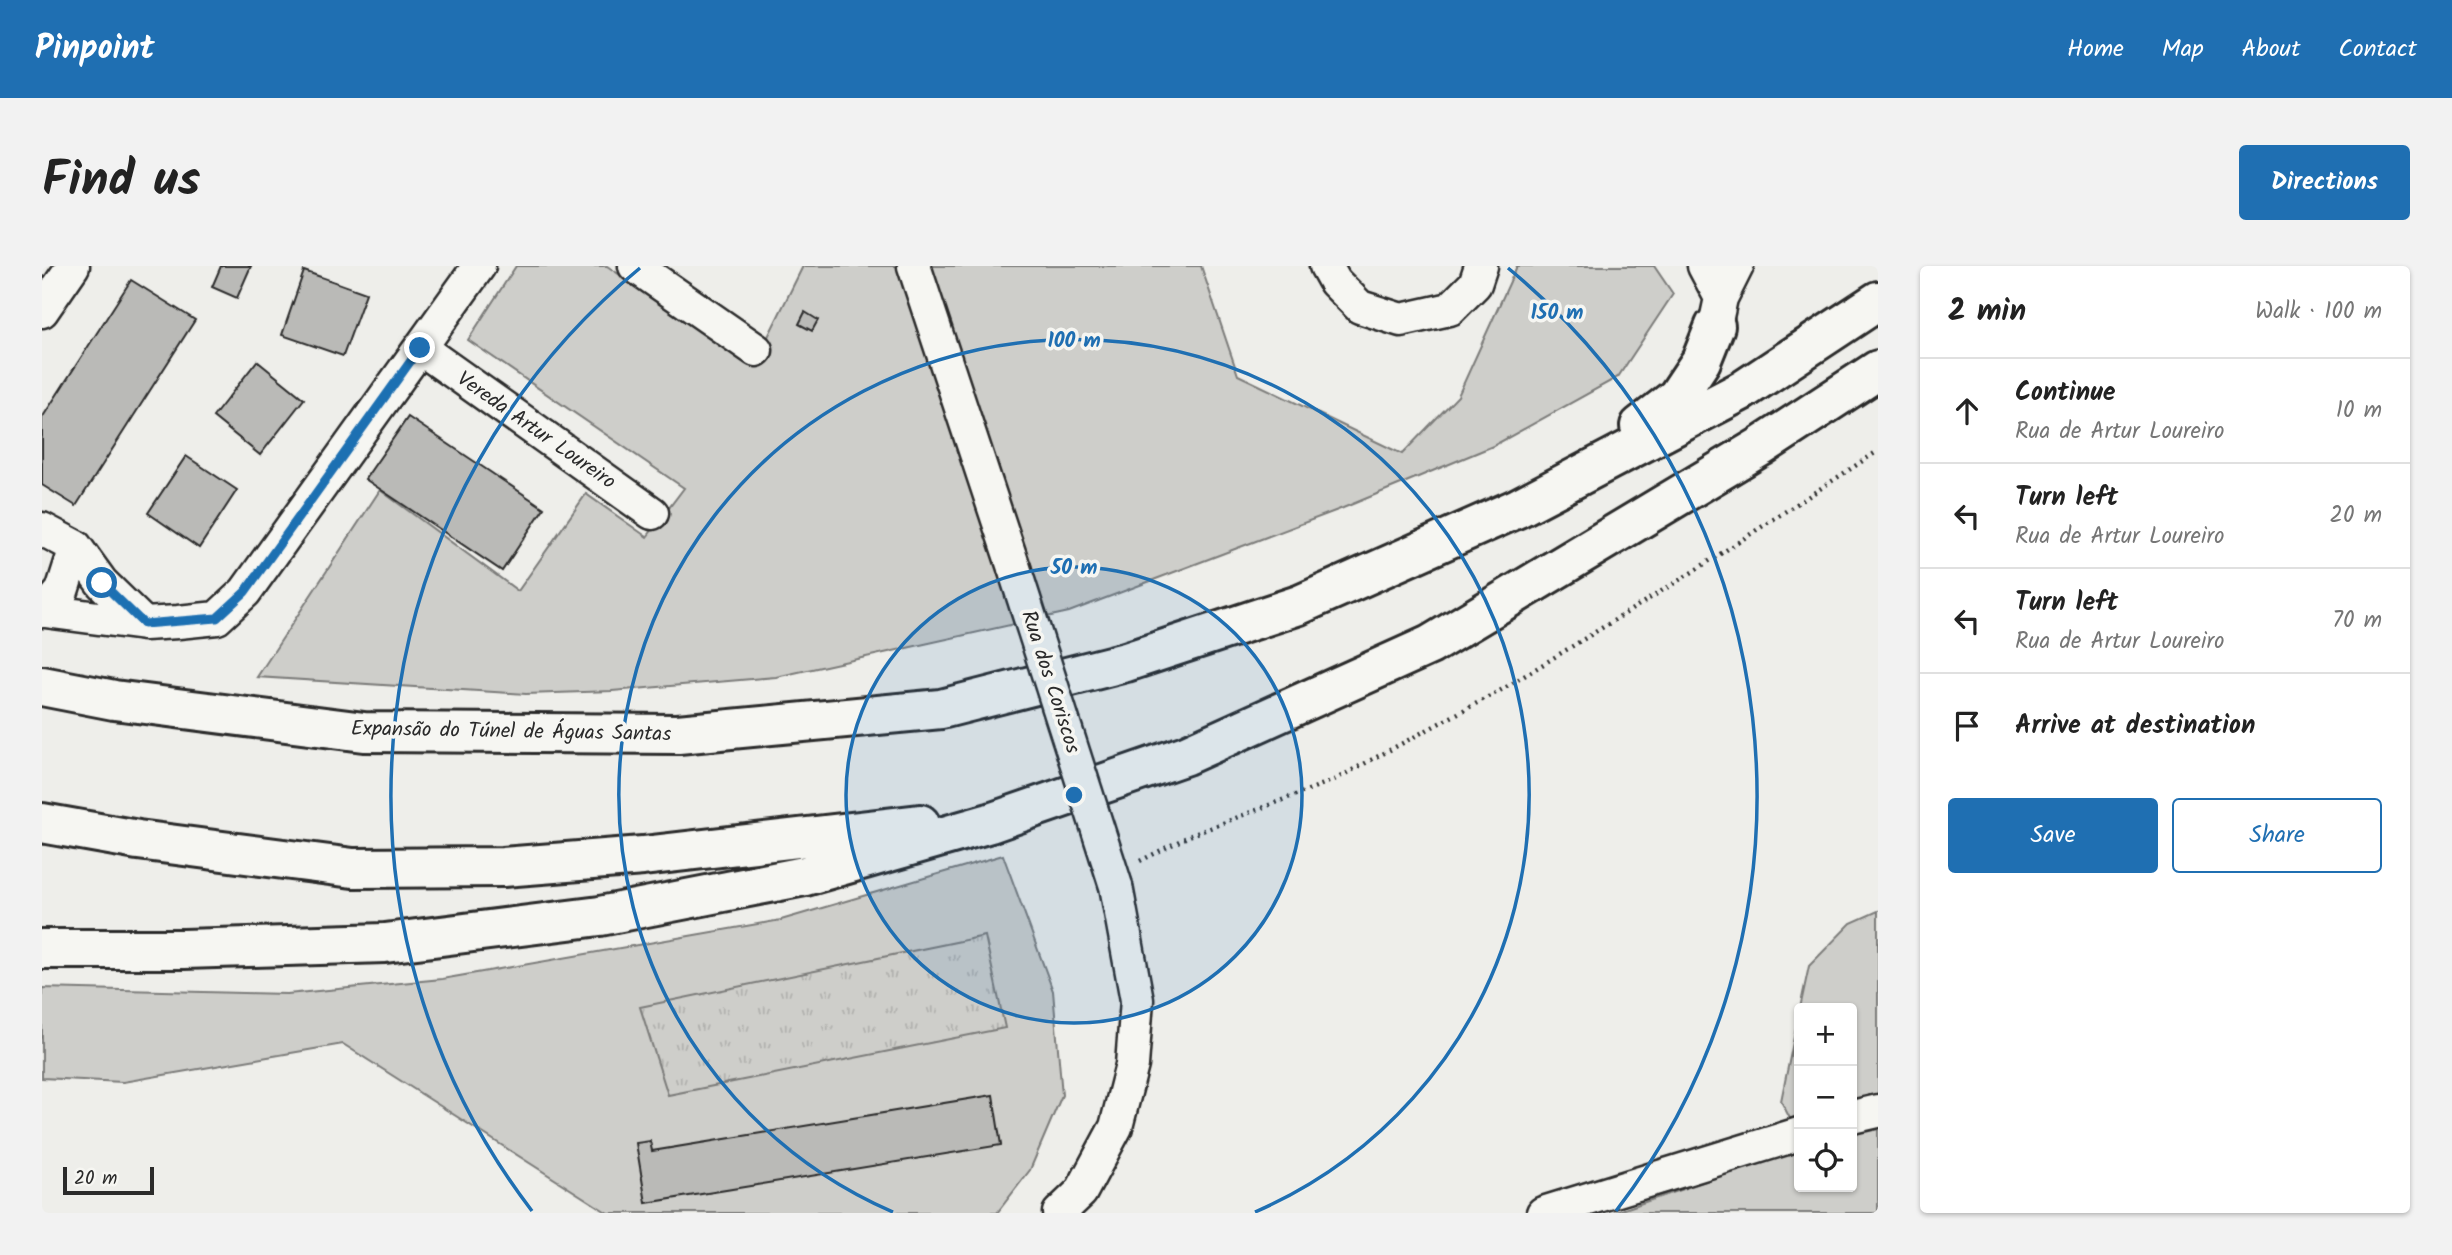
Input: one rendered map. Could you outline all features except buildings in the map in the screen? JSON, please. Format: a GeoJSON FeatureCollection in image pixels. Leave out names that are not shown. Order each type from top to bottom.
{"type":"FeatureCollection","features":[{"type":"Feature","properties":{"kind":"highway","name":"Expansão do Túnel de Águas Santas"},"geometry":{"type":"LineString","coordinates":[[42,686],[114,700],[364,732],[678,734],[941,709],[1126,662],[1299,605],[1518,508],[1743,390],[1878,300]]}},
{"type":"Feature","properties":{"kind":"highway"},"geometry":{"type":"LineString","coordinates":[[1518,508],[1546,478],[1637,428],[1677,397],[1701,361],[1718,312]]}},
{"type":"Feature","properties":{"kind":"highway"},"geometry":{"type":"LineString","coordinates":[[42,949],[184,949],[385,943],[600,916],[806,876],[1018,813],[1186,755],[1430,645],[1760,447],[1878,370]]}},
{"type":"Feature","properties":{"kind":"highway"},"geometry":{"type":"LineString","coordinates":[[42,823],[138,840],[353,868],[503,867],[643,856],[1018,813]]}},
{"type":"Feature","properties":{"kind":"street"},"geometry":{"type":"LineString","coordinates":[[42,311],[73,266]]}},
{"type":"Feature","properties":{"kind":"street"},"geometry":{"type":"LineString","coordinates":[[44,611],[144,624],[217,618],[245,592],[479,266]]}},
{"type":"Feature","properties":{"kind":"street"},"geometry":{"type":"LineString","coordinates":[[635,266],[756,350]]}},
{"type":"Feature","properties":{"kind":"street","name":"Rua dos Coriscos"},"geometry":{"type":"LineString","coordinates":[[914,266],[1116,886],[1138,1000],[1132,1065],[1116,1127],[1080,1192],[1059,1213]]}},
{"type":"Feature","properties":{"kind":"street"},"geometry":{"type":"LineString","coordinates":[[1326,266],[1335,282],[1360,307],[1401,320],[1450,309],[1475,284],[1481,266]]}},
{"type":"Feature","properties":{"kind":"street"},"geometry":{"type":"LineString","coordinates":[[1704,266],[1718,312]]}},
{"type":"Feature","properties":{"kind":"street"},"geometry":{"type":"LineString","coordinates":[[1718,312],[1737,266]]}},
{"type":"Feature","properties":{"kind":"street","name":"Vereda Artur Loureiro"},"geometry":{"type":"LineString","coordinates":[[420,348],[652,513]]}},
{"type":"Feature","properties":{"kind":"street"},"geometry":{"type":"LineString","coordinates":[[42,529],[76,547],[102,583],[144,624]]}},
{"type":"Feature","properties":{"kind":"street"},"geometry":{"type":"LineString","coordinates":[[44,611],[62,591],[76,547]]}},
{"type":"Feature","properties":{"kind":"street"},"geometry":{"type":"LineString","coordinates":[[1857,1117],[1878,1111]]}},
{"type":"Feature","properties":{"kind":"street"},"geometry":{"type":"LineString","coordinates":[[1544,1213],[1794,1135]]}},
{"type":"Feature","properties":{"kind":"path"},"geometry":{"type":"LineString","coordinates":[[1139,862],[1189,836],[1334,780],[1503,689],[1694,571],[1878,451]]}},
{"type":"Feature","properties":{"kind":"green space"},"geometry":{"type":"Polygon","coordinates":[[[516,266],[607,266],[753,367],[803,266],[1201,266],[1238,375],[1402,454],[1458,396],[1517,266],[1654,266],[1673,294],[1618,377],[1493,446],[1343,508],[1069,612],[776,677],[612,691],[526,694],[257,677],[380,490],[518,591],[586,494],[647,537],[684,488],[468,340],[516,266]]]}},
{"type":"Feature","properties":{"kind":"green space"},"geometry":{"type":"Polygon","coordinates":[[[1003,855],[1053,991],[1062,1095],[1030,1170],[997,1213],[608,1213],[343,1044],[123,1082],[42,1078],[42,988],[287,994],[442,979],[781,920],[1003,855]]]}},
{"type":"Feature","properties":{"kind":"green space"},"geometry":{"type":"Polygon","coordinates":[[[1878,911],[1878,1213],[1613,1213],[1794,1151],[1794,1192],[1857,1192],[1857,1003],[1801,1003],[1809,966],[1851,923],[1878,911]]]}},
{"type":"Feature","properties":{"kind":"green space"},"geometry":{"type":"Polygon","coordinates":[[[985,936],[1005,1028],[668,1095],[640,1007],[985,936]]]}},
{"type":"Feature","properties":{"kind":"green space"},"geometry":{"type":"Polygon","coordinates":[[[1794,1037],[1794,1126],[1781,1101],[1794,1037]]]}},
{"type":"Feature","properties":{"kind":"route"},"geometry":{"type":"LineString","coordinates":[[102,583],[144,624],[217,618],[245,592],[420,348]]}}]}
